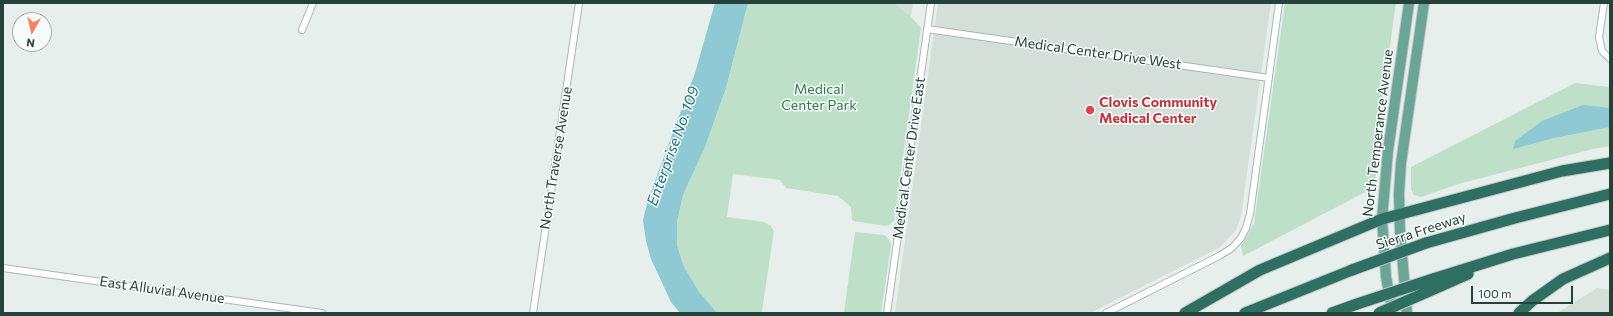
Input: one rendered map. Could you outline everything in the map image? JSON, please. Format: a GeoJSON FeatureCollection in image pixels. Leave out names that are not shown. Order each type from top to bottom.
{"type":"FeatureCollection","features":[{"type":"Feature","properties":{"kind":"highway"},"geometry":{"type":"LineString","coordinates":[[1185,313],[1260,270],[1382,219],[1562,171],[1610,163]]}},
{"type":"Feature","properties":{"kind":"highway","name":"Sierra Freeway"},"geometry":{"type":"LineString","coordinates":[[1245,313],[1352,270],[1426,243],[1515,218],[1610,194]]}},
{"type":"Feature","properties":{"kind":"highway"},"geometry":{"type":"LineString","coordinates":[[1332,313],[1357,304],[1434,284],[1513,254],[1610,230]]}},
{"type":"Feature","properties":{"kind":"highway"},"geometry":{"type":"LineString","coordinates":[[1519,313],[1563,279],[1610,258]]}},
{"type":"Feature","properties":{"kind":"highway"},"geometry":{"type":"LineString","coordinates":[[1379,313],[1434,284]]}},
{"type":"Feature","properties":{"kind":"main road","name":"North Temperance Avenue"},"geometry":{"type":"LineString","coordinates":[[1392,313],[1386,277],[1382,219],[1388,151],[1409,3]]}},
{"type":"Feature","properties":{"kind":"main road","name":"North Temperance Avenue"},"geometry":{"type":"LineString","coordinates":[[1407,313],[1402,267],[1399,214],[1401,163],[1424,3]]}},
{"type":"Feature","properties":{"kind":"street"},"geometry":{"type":"LineString","coordinates":[[302,30],[313,3]]}},
{"type":"Feature","properties":{"kind":"street","name":"North Traverse Avenue"},"geometry":{"type":"LineString","coordinates":[[533,313],[580,3]]}},
{"type":"Feature","properties":{"kind":"street","name":"Medical Center Drive East"},"geometry":{"type":"LineString","coordinates":[[887,313],[931,3]]}},
{"type":"Feature","properties":{"kind":"street"},"geometry":{"type":"LineString","coordinates":[[1106,313],[1219,256],[1232,248],[1241,238],[1250,214],[1279,3]]}},
{"type":"Feature","properties":{"kind":"street"},"geometry":{"type":"LineString","coordinates":[[1604,3],[1599,37],[1602,51],[1610,59]]}},
{"type":"Feature","properties":{"kind":"street","name":"Medical Center Drive West"},"geometry":{"type":"LineString","coordinates":[[927,29],[1269,78]]}},
{"type":"Feature","properties":{"kind":"street","name":"East Alluvial Avenue"},"geometry":{"type":"LineString","coordinates":[[3,268],[322,313]]}},
{"type":"Feature","properties":{"kind":"shaded area"},"geometry":{"type":"Polygon","coordinates":[[[895,3],[913,3],[911,17],[901,8],[895,3]]]}},
{"type":"Feature","properties":{"kind":"shaded area","name":"Clovis Community Medical Center"},"geometry":{"type":"Polygon","coordinates":[[[938,3],[1271,3],[1241,216],[1236,230],[1219,248],[1090,313],[895,313],[938,3]]]}},
{"type":"Feature","properties":{"kind":"shaded area"},"geometry":{"type":"Polygon","coordinates":[[[1597,288],[1610,290],[1610,313],[1557,313],[1597,288]]]}},
{"type":"Feature","properties":{"kind":"green space","name":"Medical Center Park"},"geometry":{"type":"Polygon","coordinates":[[[748,3],[895,3],[921,28],[894,221],[885,226],[854,221],[852,220],[851,207],[838,196],[786,188],[780,180],[733,174],[727,217],[764,222],[771,226],[774,231],[762,311],[763,313],[717,313],[699,293],[684,267],[677,245],[677,222],[683,195],[705,147],[726,88],[748,3]]]}},
{"type":"Feature","properties":{"kind":"green space"},"geometry":{"type":"Polygon","coordinates":[[[1285,3],[1396,3],[1375,151],[1377,154],[1375,187],[1243,256],[1241,246],[1254,223],[1285,3]]]}},
{"type":"Feature","properties":{"kind":"green space"},"geometry":{"type":"Polygon","coordinates":[[[1575,83],[1610,87],[1610,146],[1593,149],[1462,183],[1421,197],[1414,195],[1411,189],[1411,167],[1575,83]]]}},
{"type":"Feature","properties":{"kind":"green space"},"geometry":{"type":"Polygon","coordinates":[[[855,232],[884,235],[890,241],[891,245],[881,313],[844,313],[855,232]]]}},
{"type":"Feature","properties":{"kind":"water","name":"Enterprise No. 109"},"geometry":{"type":"Polygon","coordinates":[[[715,3],[748,3],[726,88],[705,147],[683,195],[677,222],[677,245],[684,267],[699,292],[717,313],[680,313],[671,302],[651,259],[646,241],[643,220],[648,200],[695,73],[715,3]]]}},
{"type":"Feature","properties":{"kind":"water"},"geometry":{"type":"Polygon","coordinates":[[[1583,105],[1610,108],[1610,127],[1554,138],[1513,149],[1515,141],[1542,121],[1583,105]]]}},
{"type":"Feature","properties":{"kind":"place","name":"Clovis Community Medical Center"},"geometry":{"type":"Point","coordinates":[1090,110]}}]}
